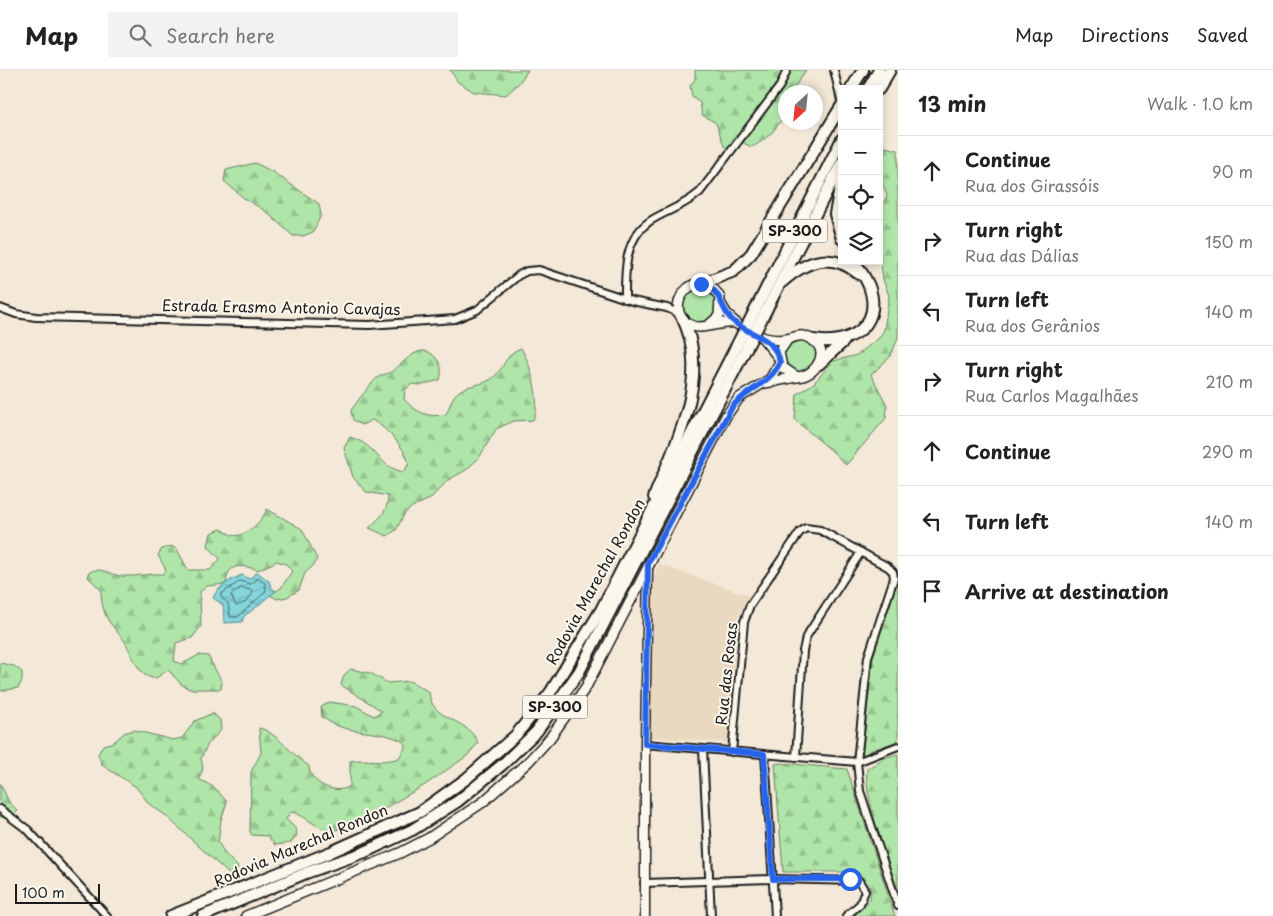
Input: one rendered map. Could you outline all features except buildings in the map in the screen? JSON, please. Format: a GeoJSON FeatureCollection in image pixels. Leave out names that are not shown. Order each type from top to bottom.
{"type":"FeatureCollection","features":[{"type":"Feature","properties":{"kind":"highway"},"geometry":{"type":"LineString","coordinates":[[854,85],[863,70]]}},
{"type":"Feature","properties":{"kind":"highway"},"geometry":{"type":"LineString","coordinates":[[870,85],[879,70]]}},
{"type":"Feature","properties":{"kind":"highway"},"geometry":{"type":"LineString","coordinates":[[881,85],[890,70]]}},
{"type":"Feature","properties":{"kind":"highway"},"geometry":{"type":"LineString","coordinates":[[701,284],[734,271],[751,254],[838,112]]}},
{"type":"Feature","properties":{"kind":"highway","name":"Rodovia Marechal Rondon"},"geometry":{"type":"LineString","coordinates":[[203,916],[306,873],[365,852],[412,830],[458,801],[503,764],[537,731],[579,672],[752,332],[838,148]]}},
{"type":"Feature","properties":{"kind":"highway","name":"Rodovia Marechal Rondon"},"geometry":{"type":"LineString","coordinates":[[171,916],[380,831],[420,812],[466,779],[516,735],[550,693],[596,618],[777,286],[838,170]]}},
{"type":"Feature","properties":{"kind":"highway"},"geometry":{"type":"LineString","coordinates":[[838,199],[835,214],[838,225]]}},
{"type":"Feature","properties":{"kind":"highway"},"geometry":{"type":"LineString","coordinates":[[777,286],[804,266],[826,260],[834,260],[849,266],[866,280]]}},
{"type":"Feature","properties":{"kind":"highway"},"geometry":{"type":"LineString","coordinates":[[819,364],[845,340],[863,327],[870,312],[871,297],[866,280],[857,265]]}},
{"type":"Feature","properties":{"kind":"highway"},"geometry":{"type":"LineString","coordinates":[[639,539],[645,517],[689,405],[693,383],[693,353],[682,317]]}},
{"type":"Feature","properties":{"kind":"highway"},"geometry":{"type":"LineString","coordinates":[[813,340],[834,342],[845,340]]}},
{"type":"Feature","properties":{"kind":"main road"},"geometry":{"type":"LineString","coordinates":[[710,324],[719,316],[720,298],[712,288],[701,284],[686,289],[679,302],[682,317],[699,327],[710,324],[735,323]]}},
{"type":"Feature","properties":{"kind":"main road"},"geometry":{"type":"LineString","coordinates":[[721,304],[735,323],[752,332],[788,339],[803,336],[813,340],[820,351],[819,364],[810,374],[764,383]]}},
{"type":"Feature","properties":{"kind":"main road"},"geometry":{"type":"LineString","coordinates":[[752,332],[779,360],[786,372],[797,377]]}},
{"type":"Feature","properties":{"kind":"main road"},"geometry":{"type":"LineString","coordinates":[[246,916],[400,853],[457,820],[504,784],[550,738],[586,687],[608,648],[648,563],[726,416],[739,398],[764,383],[774,374],[781,347],[788,339]]}},
{"type":"Feature","properties":{"kind":"street"},"geometry":{"type":"LineString","coordinates":[[628,300],[625,264],[632,242],[649,222],[686,204],[700,192],[780,86],[787,70]]}},
{"type":"Feature","properties":{"kind":"street"},"geometry":{"type":"LineString","coordinates":[[834,70],[838,84]]}},
{"type":"Feature","properties":{"kind":"street","name":"Estrada Erasmo Antonio Cavajas"},"geometry":{"type":"LineString","coordinates":[[0,308],[16,314],[36,316],[369,325],[455,320],[477,310],[519,275],[527,271],[539,270],[628,300],[667,308],[682,317]]}},
{"type":"Feature","properties":{"kind":"street"},"geometry":{"type":"LineString","coordinates":[[667,308],[679,302]]}},
{"type":"Feature","properties":{"kind":"street","name":"Rua das Rosas"},"geometry":{"type":"LineString","coordinates":[[732,752],[744,622],[750,605],[800,532],[806,528],[820,530],[861,552]]}},
{"type":"Feature","properties":{"kind":"street"},"geometry":{"type":"LineString","coordinates":[[796,757],[802,651],[806,637],[861,552],[888,567],[893,572],[894,578],[868,657],[857,762],[860,791],[896,895],[898,906]]}},
{"type":"Feature","properties":{"kind":"street"},"geometry":{"type":"LineString","coordinates":[[645,916],[648,563]]}},
{"type":"Feature","properties":{"kind":"street"},"geometry":{"type":"LineString","coordinates":[[645,744],[857,762],[898,746]]}},
{"type":"Feature","properties":{"kind":"street"},"geometry":{"type":"LineString","coordinates":[[703,749],[711,916]]}},
{"type":"Feature","properties":{"kind":"street"},"geometry":{"type":"LineString","coordinates":[[764,754],[775,916]]}},
{"type":"Feature","properties":{"kind":"street"},"geometry":{"type":"LineString","coordinates":[[0,808],[28,830],[107,916]]}},
{"type":"Feature","properties":{"kind":"street"},"geometry":{"type":"LineString","coordinates":[[644,883],[773,879],[850,879],[859,881],[866,891],[860,904],[846,916]]}},
{"type":"Feature","properties":{"kind":"shaded area"},"geometry":{"type":"Polygon","coordinates":[[[659,564],[750,596],[737,618],[729,743],[650,737],[653,577],[659,564]]]}},
{"type":"Feature","properties":{"kind":"green space"},"geometry":{"type":"Polygon","coordinates":[[[450,70],[528,70],[519,83],[506,95],[474,92],[458,82],[450,70]]]}},
{"type":"Feature","properties":{"kind":"green space"},"geometry":{"type":"Polygon","coordinates":[[[695,70],[806,70],[796,85],[778,85],[777,127],[756,145],[751,147],[742,142],[733,149],[727,149],[724,146],[716,123],[702,115],[700,103],[692,96],[690,86],[695,79],[695,70]]]}},
{"type":"Feature","properties":{"kind":"green space"},"geometry":{"type":"Polygon","coordinates":[[[883,147],[898,150],[898,338],[890,357],[871,375],[887,405],[886,418],[846,465],[795,420],[797,394],[814,383],[833,361],[857,355],[879,338],[884,330],[889,296],[883,279],[881,265],[883,265],[883,205],[887,195],[883,184],[883,147]]]}},
{"type":"Feature","properties":{"kind":"green space"},"geometry":{"type":"Polygon","coordinates":[[[255,163],[273,172],[319,204],[321,215],[313,232],[303,236],[293,236],[264,210],[245,199],[224,181],[226,170],[255,163]]]}},
{"type":"Feature","properties":{"kind":"green space"},"geometry":{"type":"Polygon","coordinates":[[[700,288],[707,289],[712,293],[716,298],[716,312],[712,317],[707,321],[700,322],[693,321],[688,317],[684,312],[683,305],[684,298],[688,293],[693,289],[700,288]]]}},
{"type":"Feature","properties":{"kind":"green space"},"geometry":{"type":"Polygon","coordinates":[[[800,339],[812,344],[817,356],[812,368],[800,373],[788,368],[783,356],[788,344],[800,339]]]}},
{"type":"Feature","properties":{"kind":"green space"},"geometry":{"type":"Polygon","coordinates":[[[521,348],[532,374],[536,394],[533,420],[514,421],[496,429],[479,458],[466,470],[448,480],[430,499],[412,507],[405,513],[396,530],[387,536],[369,528],[385,510],[388,496],[366,492],[353,477],[344,448],[350,437],[367,446],[388,466],[404,472],[409,463],[399,444],[383,428],[372,420],[362,425],[353,420],[351,411],[368,388],[377,378],[392,371],[414,354],[425,351],[436,358],[439,363],[441,371],[440,380],[421,385],[412,384],[405,390],[404,399],[413,408],[423,413],[434,416],[446,414],[454,396],[458,392],[490,380],[499,372],[512,353],[521,348]]]}},
{"type":"Feature","properties":{"kind":"green space"},"geometry":{"type":"Polygon","coordinates":[[[267,509],[302,529],[317,559],[314,565],[305,573],[299,590],[287,597],[277,599],[270,595],[281,588],[292,571],[286,564],[277,561],[258,570],[241,566],[232,569],[227,577],[226,584],[207,586],[200,592],[201,626],[192,638],[176,643],[174,661],[182,664],[199,655],[208,656],[222,682],[221,689],[189,689],[181,684],[168,670],[156,678],[145,675],[137,665],[123,639],[108,620],[101,598],[101,590],[88,577],[88,573],[101,570],[118,576],[163,574],[166,570],[158,555],[162,549],[171,546],[177,549],[188,570],[210,570],[220,559],[208,546],[211,533],[221,529],[232,535],[242,534],[258,523],[267,509]]]}},
{"type":"Feature","properties":{"kind":"green space"},"geometry":{"type":"Polygon","coordinates":[[[898,580],[898,741],[872,750],[862,756],[873,657],[898,580]]]}},
{"type":"Feature","properties":{"kind":"green space"},"geometry":{"type":"Polygon","coordinates":[[[0,663],[14,666],[22,672],[22,681],[18,688],[0,691],[0,663]]]}},
{"type":"Feature","properties":{"kind":"green space"},"geometry":{"type":"Polygon","coordinates":[[[351,669],[370,673],[388,683],[410,681],[429,692],[431,702],[436,709],[466,728],[473,734],[478,743],[467,756],[425,785],[382,811],[340,829],[333,830],[320,827],[291,812],[286,819],[296,829],[297,835],[291,843],[275,845],[267,836],[252,835],[250,832],[251,772],[261,753],[259,728],[271,734],[309,766],[313,778],[331,789],[344,789],[350,786],[350,761],[393,760],[399,758],[405,748],[404,742],[394,737],[343,728],[322,717],[321,707],[330,702],[356,706],[374,716],[382,711],[341,685],[344,675],[351,669]]]}},
{"type":"Feature","properties":{"kind":"green space"},"geometry":{"type":"Polygon","coordinates":[[[213,713],[220,720],[221,730],[208,744],[201,758],[203,768],[199,779],[215,788],[227,802],[221,820],[218,842],[225,854],[238,867],[237,872],[230,875],[165,815],[149,804],[136,787],[102,765],[98,754],[103,745],[114,742],[124,733],[134,730],[173,740],[182,738],[195,721],[213,713]]]}},
{"type":"Feature","properties":{"kind":"green space"},"geometry":{"type":"Polygon","coordinates":[[[898,754],[898,890],[872,812],[867,769],[884,758],[898,754]]]}},
{"type":"Feature","properties":{"kind":"green space"},"geometry":{"type":"Polygon","coordinates":[[[775,764],[847,769],[895,916],[854,916],[870,899],[871,890],[863,877],[850,872],[783,872],[775,764]]]}},
{"type":"Feature","properties":{"kind":"green space"},"geometry":{"type":"Polygon","coordinates":[[[0,783],[9,802],[18,811],[9,818],[0,817],[0,783]]]}},
{"type":"Feature","properties":{"kind":"water"},"geometry":{"type":"Polygon","coordinates":[[[257,572],[269,581],[271,587],[276,591],[244,616],[242,622],[224,623],[223,605],[213,598],[215,594],[221,587],[233,579],[242,575],[249,579],[257,572]]]}},
{"type":"Feature","properties":{"kind":"route"},"geometry":{"type":"LineString","coordinates":[[701,284],[707,285],[717,293],[730,319],[766,340],[776,352],[780,362],[770,379],[739,398],[726,416],[648,563],[645,744],[764,754],[773,879],[850,879]]}}]}
